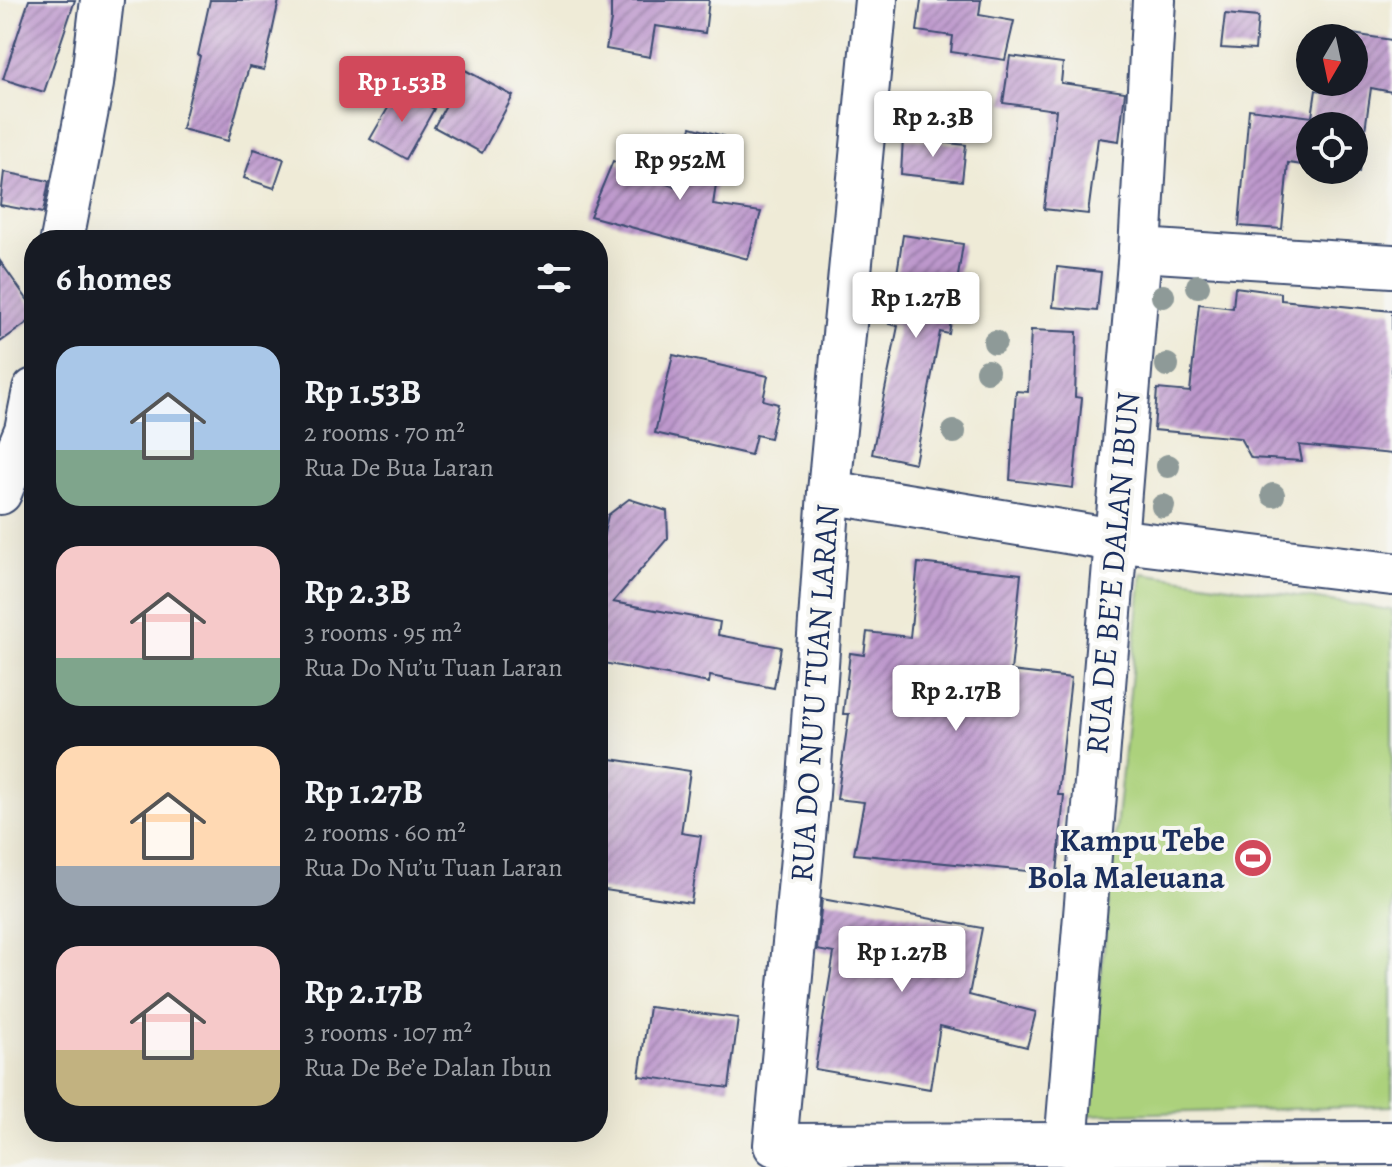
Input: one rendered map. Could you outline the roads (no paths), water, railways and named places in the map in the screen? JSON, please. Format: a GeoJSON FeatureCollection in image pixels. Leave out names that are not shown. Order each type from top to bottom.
{"type":"FeatureCollection","features":[{"type":"Feature","properties":{"kind":"street"},"geometry":{"type":"LineString","coordinates":[[64,230],[92,84],[102,0]]}},
{"type":"Feature","properties":{"kind":"street","name":"RUA DO NU’U TUAN LARAN"},"geometry":{"type":"LineString","coordinates":[[876,0],[829,492],[808,794],[774,1156],[1066,1145],[1392,1143]]}},
{"type":"Feature","properties":{"kind":"street","name":"RUA DE BE’E DALAN IBUN"},"geometry":{"type":"LineString","coordinates":[[1066,1145],[1140,250],[1154,0]]}},
{"type":"Feature","properties":{"kind":"street"},"geometry":{"type":"LineString","coordinates":[[1140,250],[1392,266]]}},
{"type":"Feature","properties":{"kind":"street"},"geometry":{"type":"LineString","coordinates":[[0,493],[24,435]]}},
{"type":"Feature","properties":{"kind":"street"},"geometry":{"type":"LineString","coordinates":[[829,492],[1114,540],[1392,574]]}},
{"type":"Feature","properties":{"kind":"place","name":"Kampu Tebe Bola Maleuana"},"geometry":{"type":"Point","coordinates":[1253,858]}}]}
